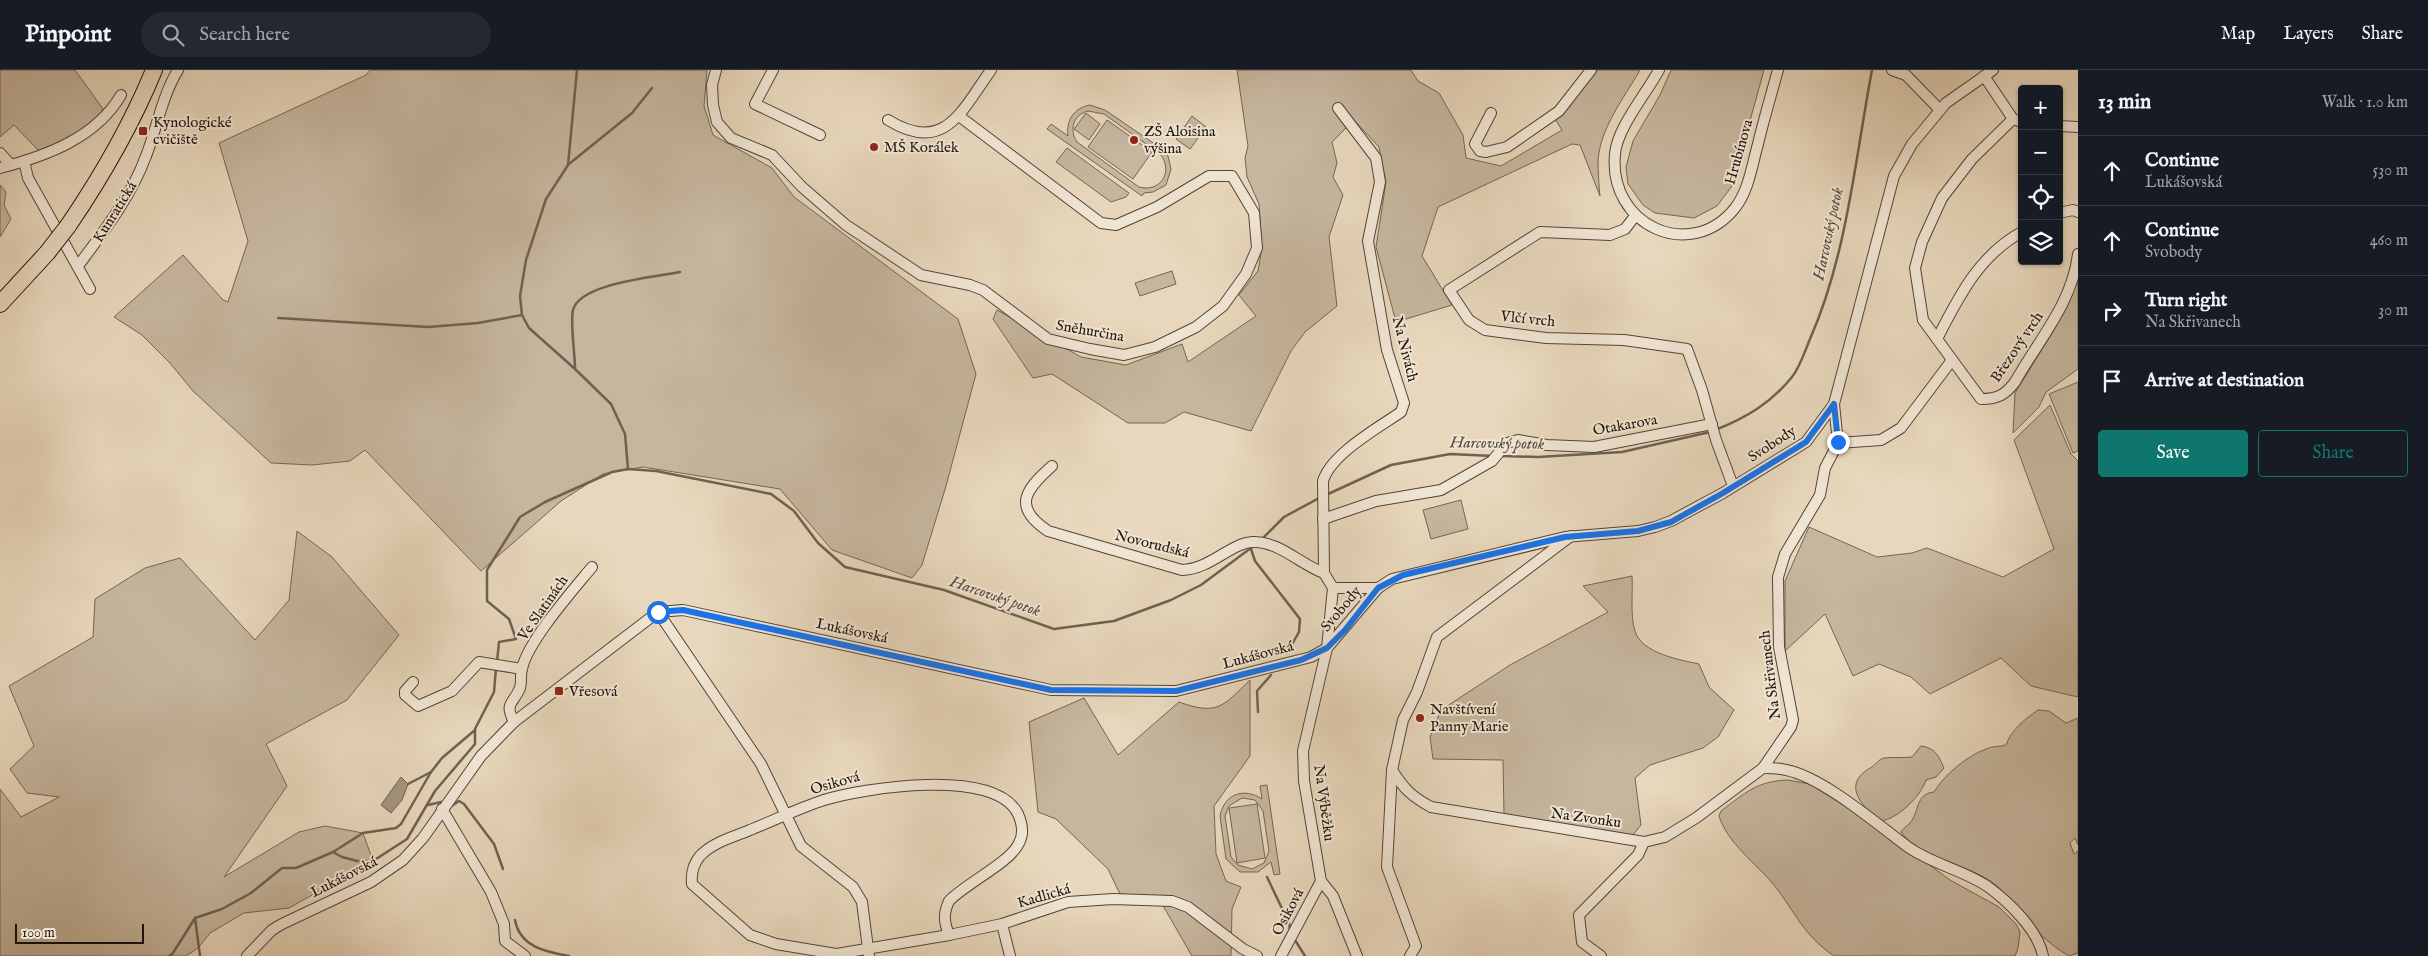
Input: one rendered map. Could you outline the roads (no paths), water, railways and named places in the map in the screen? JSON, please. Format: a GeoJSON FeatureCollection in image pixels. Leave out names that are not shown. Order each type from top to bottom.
{"type":"FeatureCollection","features":[{"type":"Feature","properties":{"kind":"main road","name":"Kunratická"},"geometry":{"type":"LineString","coordinates":[[0,304],[47,253],[68,226],[121,140],[154,70]]}},
{"type":"Feature","properties":{"kind":"street","name":"Kunratická"},"geometry":{"type":"LineString","coordinates":[[78,266],[126,200],[146,157],[167,94],[178,70]]}},
{"type":"Feature","properties":{"kind":"street","name":"Sněhurčina"},"geometry":{"type":"LineString","coordinates":[[716,70],[712,85],[713,105],[717,122],[730,138],[772,155],[802,187],[846,225],[906,267],[921,275],[970,285],[983,290],[1048,339],[1124,355],[1155,347],[1196,327],[1223,306],[1246,274],[1257,248],[1254,213],[1232,176],[1209,176],[1157,207],[1116,225],[1101,223],[959,116]]}},
{"type":"Feature","properties":{"kind":"street"},"geometry":{"type":"LineString","coordinates":[[773,70],[755,104],[820,135]]}},
{"type":"Feature","properties":{"kind":"street"},"geometry":{"type":"LineString","coordinates":[[888,120],[901,128],[922,134],[945,128],[959,116],[990,70]]}},
{"type":"Feature","properties":{"kind":"street"},"geometry":{"type":"LineString","coordinates":[[1491,113],[1475,144],[1480,151],[1486,152],[1508,148],[1559,111],[1590,70]]}},
{"type":"Feature","properties":{"kind":"street","name":"Hrubínova"},"geometry":{"type":"LineString","coordinates":[[1659,70],[1619,139],[1615,152],[1614,168],[1620,194],[1636,216],[1657,230],[1682,234],[1705,229],[1725,217],[1734,210],[1745,192],[1778,70]]}},
{"type":"Feature","properties":{"kind":"street"},"geometry":{"type":"LineString","coordinates":[[1892,70],[1906,75],[1940,110]]}},
{"type":"Feature","properties":{"kind":"street"},"geometry":{"type":"LineString","coordinates":[[1988,73],[2018,121]]}},
{"type":"Feature","properties":{"kind":"street","name":"Svobody"},"geometry":{"type":"LineString","coordinates":[[1327,648],[1345,630],[1378,588],[1403,575],[1571,536],[1638,531],[1671,522],[1806,442],[1834,404],[1894,176],[1912,144],[1946,103],[1988,73]]}},
{"type":"Feature","properties":{"kind":"street"},"geometry":{"type":"LineString","coordinates":[[0,168],[24,162],[83,136],[112,110],[121,96]]}},
{"type":"Feature","properties":{"kind":"street","name":"Na Nivách"},"geometry":{"type":"LineString","coordinates":[[1324,573],[1323,490],[1325,474],[1336,460],[1401,412],[1404,403],[1387,350],[1368,241],[1380,182],[1376,158],[1338,108]]}},
{"type":"Feature","properties":{"kind":"street","name":"Březový vrch"},"geometry":{"type":"LineString","coordinates":[[2018,121],[1972,159],[1942,198],[1922,242],[1915,268],[1923,320],[1981,399],[1996,399],[2006,393],[2066,300],[2076,270],[2078,254]]}},
{"type":"Feature","properties":{"kind":"street"},"geometry":{"type":"LineString","coordinates":[[2063,126],[2078,126]]}},
{"type":"Feature","properties":{"kind":"street"},"geometry":{"type":"LineString","coordinates":[[0,153],[11,165]]}},
{"type":"Feature","properties":{"kind":"street"},"geometry":{"type":"LineString","coordinates":[[24,162],[28,178],[90,289]]}},
{"type":"Feature","properties":{"kind":"street"},"geometry":{"type":"LineString","coordinates":[[2063,212],[2073,210],[2078,212]]}},
{"type":"Feature","properties":{"kind":"street","name":"Vlčí vrch"},"geometry":{"type":"LineString","coordinates":[[1636,216],[1625,229],[1610,235],[1540,232],[1449,290],[1469,320],[1485,330],[1546,338],[1624,340],[1687,349],[1733,486]]}},
{"type":"Feature","properties":{"kind":"street"},"geometry":{"type":"LineString","coordinates":[[1937,339],[1961,294],[1976,271],[2011,238],[2018,234]]}},
{"type":"Feature","properties":{"kind":"street"},"geometry":{"type":"LineString","coordinates":[[1834,404],[1838,442],[1882,440],[1901,428],[1952,360]]}},
{"type":"Feature","properties":{"kind":"street","name":"Otakarova"},"geometry":{"type":"LineString","coordinates":[[1323,519],[1376,501],[1441,490],[1492,461],[1507,444],[1518,440],[1547,445],[1594,447],[1712,425]]}},
{"type":"Feature","properties":{"kind":"street","name":"Na Skřivanech"},"geometry":{"type":"LineString","coordinates":[[1644,842],[1665,837],[1696,818],[1764,768],[1791,727],[1793,720],[1779,648],[1778,577],[1785,554],[1820,495],[1825,468],[1838,442]]}},
{"type":"Feature","properties":{"kind":"street","name":"Novorudská"},"geometry":{"type":"LineString","coordinates":[[1052,466],[1035,481],[1026,495],[1025,508],[1033,521],[1048,531],[1182,570],[1193,570],[1207,565],[1236,548],[1253,542],[1269,546],[1324,573]]}},
{"type":"Feature","properties":{"kind":"street"},"geometry":{"type":"LineString","coordinates":[[1410,956],[1416,946],[1387,867],[1392,770],[1403,720],[1417,692],[1437,637],[1571,536]]}},
{"type":"Feature","properties":{"kind":"street","name":"Ve Slatinách"},"geometry":{"type":"LineString","coordinates":[[514,722],[508,711],[509,704],[519,690],[522,681],[522,668],[544,628],[592,567]]}},
{"type":"Feature","properties":{"kind":"street","name":"Svobody"},"geometry":{"type":"LineString","coordinates":[[1324,573],[1333,588],[1327,648]]}},
{"type":"Feature","properties":{"kind":"street","name":"Svobody"},"geometry":{"type":"LineString","coordinates":[[1333,588],[1378,588]]}},
{"type":"Feature","properties":{"kind":"street","name":"Lukášovská"},"geometry":{"type":"LineString","coordinates":[[247,956],[272,930],[282,924],[386,873],[416,846],[480,756],[514,722],[658,612],[683,610],[1051,690],[1176,691],[1301,660],[1327,648]]}},
{"type":"Feature","properties":{"kind":"street"},"geometry":{"type":"LineString","coordinates":[[658,612],[762,764],[801,846],[853,887],[862,902],[869,952]]}},
{"type":"Feature","properties":{"kind":"street","name":"Na Výběžku"},"geometry":{"type":"LineString","coordinates":[[1327,648],[1302,751],[1304,781],[1321,881],[1332,896],[1357,956]]}},
{"type":"Feature","properties":{"kind":"street"},"geometry":{"type":"LineString","coordinates":[[413,682],[406,690],[406,695],[418,706],[452,691],[479,662],[522,668]]}},
{"type":"Feature","properties":{"kind":"street"},"geometry":{"type":"LineString","coordinates":[[1764,768],[1787,770],[1809,778],[1878,823],[1916,852],[1986,886],[2026,922],[2042,947],[2043,956]]}},
{"type":"Feature","properties":{"kind":"street","name":"Na Zvonku"},"geometry":{"type":"LineString","coordinates":[[1392,770],[1412,797],[1431,807],[1644,842]]}},
{"type":"Feature","properties":{"kind":"street","name":"Osiková"},"geometry":{"type":"LineString","coordinates":[[836,954],[776,944],[750,935],[692,884],[691,873],[700,856],[712,846],[785,815],[824,800],[878,787],[903,785],[953,786],[994,793],[1017,811],[1022,821],[1022,835],[1019,844],[1008,856],[949,900],[944,920],[949,936]]}},
{"type":"Feature","properties":{"kind":"street"},"geometry":{"type":"LineString","coordinates":[[442,809],[491,892],[503,918],[505,940],[525,956]]}},
{"type":"Feature","properties":{"kind":"street"},"geometry":{"type":"LineString","coordinates":[[1601,956],[1582,942],[1579,915],[1638,855],[1644,842]]}},
{"type":"Feature","properties":{"kind":"street","name":"Osiková"},"geometry":{"type":"LineString","coordinates":[[1281,956],[1321,881]]}},
{"type":"Feature","properties":{"kind":"street","name":"Kadlická"},"geometry":{"type":"LineString","coordinates":[[825,956],[869,952],[949,936],[1002,924],[1068,902],[1113,899],[1172,901],[1188,907],[1243,949],[1257,956]]}},
{"type":"Feature","properties":{"kind":"street"},"geometry":{"type":"LineString","coordinates":[[1002,924],[1010,956]]}},
{"type":"Feature","properties":{"kind":"waterway"},"geometry":{"type":"LineString","coordinates":[[577,70],[568,165],[546,199],[526,260],[520,296],[522,315],[529,328],[611,404],[625,434],[628,469]]}},
{"type":"Feature","properties":{"kind":"waterway","name":"Harcovský potok"},"geometry":{"type":"LineString","coordinates":[[1715,430],[1747,415],[1767,402],[1792,377],[1802,359],[1823,307],[1841,241],[1855,173],[1872,70]]}},
{"type":"Feature","properties":{"kind":"waterway"},"geometry":{"type":"LineString","coordinates":[[569,164],[632,113],[652,88]]}},
{"type":"Feature","properties":{"kind":"waterway"},"geometry":{"type":"LineString","coordinates":[[575,368],[572,315],[579,301],[589,293],[604,287],[680,272]]}},
{"type":"Feature","properties":{"kind":"waterway"},"geometry":{"type":"LineString","coordinates":[[278,318],[428,327],[478,323],[522,315]]}},
{"type":"Feature","properties":{"kind":"waterway","name":"Harcovský potok"},"geometry":{"type":"LineString","coordinates":[[1501,456],[1538,457],[1622,452],[1710,432]]}},
{"type":"Feature","properties":{"kind":"waterway","name":"Harcovský potok"},"geometry":{"type":"LineString","coordinates":[[1326,495],[1391,465],[1450,454],[1493,456]]}},
{"type":"Feature","properties":{"kind":"waterway","name":"Harcovský potok"},"geometry":{"type":"LineString","coordinates":[[497,662],[499,642],[516,639],[509,619],[487,601],[487,570],[520,517],[545,502],[612,472],[628,469],[656,471],[771,494],[794,511],[818,543],[845,567],[944,590],[1054,629],[1114,621],[1171,600],[1201,585],[1255,545]]}},
{"type":"Feature","properties":{"kind":"waterway","name":"Harcovský potok"},"geometry":{"type":"LineString","coordinates":[[1261,540],[1284,517],[1321,497]]}},
{"type":"Feature","properties":{"kind":"waterway"},"geometry":{"type":"LineString","coordinates":[[1251,549],[1255,561],[1300,619],[1299,632],[1287,653]]}},
{"type":"Feature","properties":{"kind":"waterway","name":"Harcovský potok"},"geometry":{"type":"LineString","coordinates":[[169,956],[173,953],[195,918],[222,909],[251,893],[282,868],[296,868],[333,852],[342,857],[357,861],[373,861],[407,839],[435,791],[475,744],[475,729],[494,692],[496,668]]}},
{"type":"Feature","properties":{"kind":"waterway"},"geometry":{"type":"LineString","coordinates":[[1258,712],[1257,691],[1271,675]]}},
{"type":"Feature","properties":{"kind":"waterway"},"geometry":{"type":"LineString","coordinates":[[333,852],[363,833],[396,828],[401,824],[431,772],[442,758],[475,730]]}},
{"type":"Feature","properties":{"kind":"waterway"},"geometry":{"type":"LineString","coordinates":[[408,784],[431,772]]}},
{"type":"Feature","properties":{"kind":"waterway"},"geometry":{"type":"LineString","coordinates":[[450,807],[459,801],[464,804],[494,844],[503,869]]}},
{"type":"Feature","properties":{"kind":"waterway"},"geometry":{"type":"LineString","coordinates":[[428,805],[441,802]]}},
{"type":"Feature","properties":{"kind":"waterway"},"geometry":{"type":"LineString","coordinates":[[1267,877],[1289,923],[1290,930]]}},
{"type":"Feature","properties":{"kind":"waterway"},"geometry":{"type":"LineString","coordinates":[[195,918],[200,956]]}},
{"type":"Feature","properties":{"kind":"waterway"},"geometry":{"type":"LineString","coordinates":[[515,920],[522,936],[535,947],[569,956]]}},
{"type":"Feature","properties":{"kind":"waterway"},"geometry":{"type":"LineString","coordinates":[[1295,940],[1305,956]]}},
{"type":"Feature","properties":{"kind":"place","name":"Kynologické cvičiště"},"geometry":{"type":"Point","coordinates":[143,131]}},
{"type":"Feature","properties":{"kind":"place","name":"ZŠ Aloisina výšina"},"geometry":{"type":"Point","coordinates":[1134,140]}},
{"type":"Feature","properties":{"kind":"place","name":"MŠ Korálek"},"geometry":{"type":"Point","coordinates":[874,147]}},
{"type":"Feature","properties":{"kind":"place","name":"Vřesová"},"geometry":{"type":"Point","coordinates":[559,691]}},
{"type":"Feature","properties":{"kind":"place","name":"Navštívení Panny Marie"},"geometry":{"type":"Point","coordinates":[1420,718]}}]}
